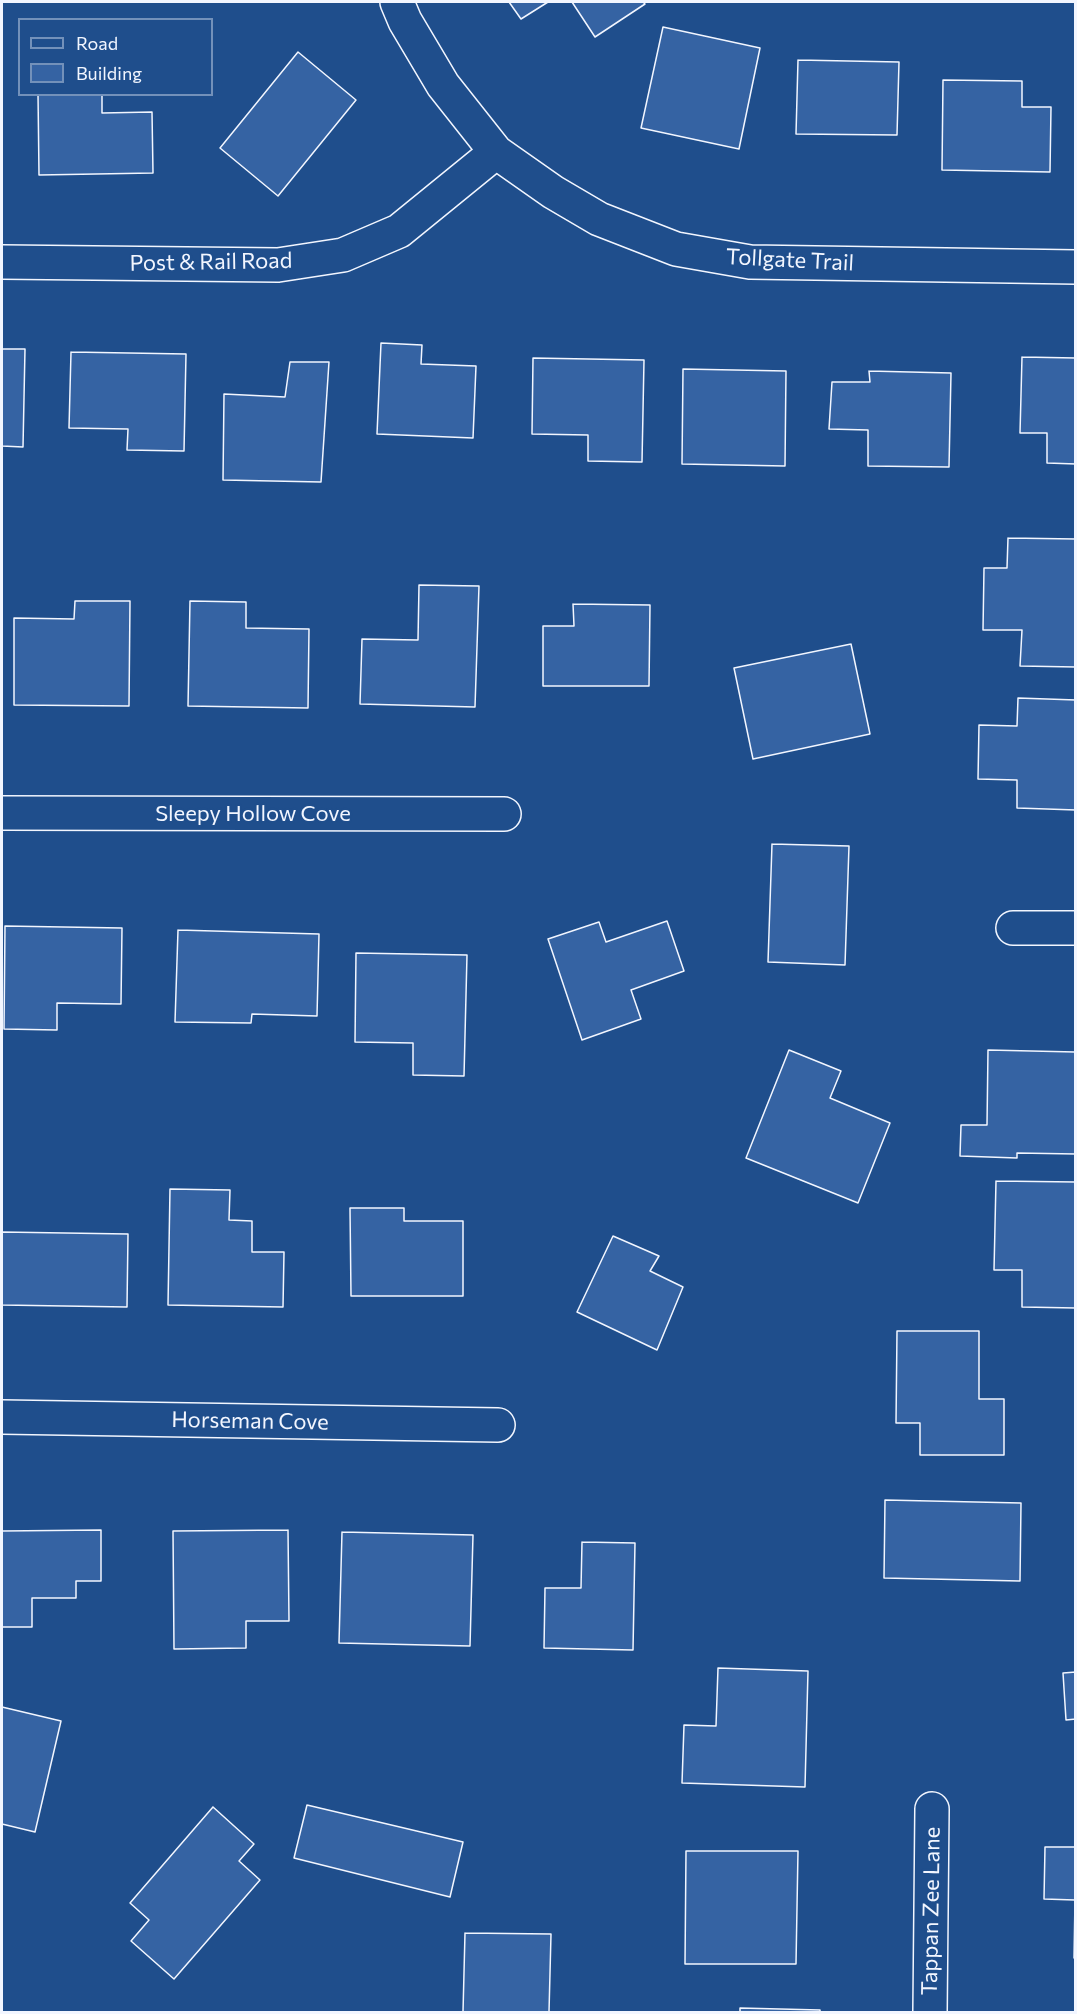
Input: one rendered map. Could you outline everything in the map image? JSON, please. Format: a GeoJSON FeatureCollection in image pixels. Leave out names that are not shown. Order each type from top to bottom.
{"type":"FeatureCollection","features":[{"type":"Feature","properties":{"kind":"street","name":"Tollgate Trail"},"geometry":{"type":"LineString","coordinates":[[397,2],[405,21],[443,85],[496,152],[553,192],[599,219],[676,249],[750,262],[1076,267]]}},
{"type":"Feature","properties":{"kind":"street","name":"Post & Rail Road"},"geometry":{"type":"LineString","coordinates":[[2,262],[278,266],[343,255],[399,231],[496,152]]}},
{"type":"Feature","properties":{"kind":"street","name":"Sleepy Hollow Cove"},"geometry":{"type":"LineString","coordinates":[[2,813],[504,814]]}},
{"type":"Feature","properties":{"kind":"street"},"geometry":{"type":"LineString","coordinates":[[1013,928],[1076,928]]}},
{"type":"Feature","properties":{"kind":"street","name":"Horseman Cove"},"geometry":{"type":"LineString","coordinates":[[2,1417],[498,1425]]}},
{"type":"Feature","properties":{"kind":"street","name":"Tappan Zee Lane"},"geometry":{"type":"LineString","coordinates":[[930,2013],[932,1809]]}},
{"type":"Feature","properties":{"kind":"building"},"geometry":{"type":"Polygon","coordinates":[[[509,2],[548,2],[521,19],[509,2]]]}},
{"type":"Feature","properties":{"kind":"building"},"geometry":{"type":"Polygon","coordinates":[[[572,2],[643,2],[645,4],[595,37],[572,2]]]}},
{"type":"Feature","properties":{"kind":"building"},"geometry":{"type":"Polygon","coordinates":[[[663,27],[760,48],[739,149],[641,128],[663,27]]]}},
{"type":"Feature","properties":{"kind":"building"},"geometry":{"type":"Polygon","coordinates":[[[298,52],[356,100],[278,196],[220,148],[298,52]]]}},
{"type":"Feature","properties":{"kind":"building"},"geometry":{"type":"Polygon","coordinates":[[[798,60],[899,62],[897,135],[796,134],[798,60]]]}},
{"type":"Feature","properties":{"kind":"building"},"geometry":{"type":"Polygon","coordinates":[[[943,80],[1022,81],[1022,107],[1051,107],[1050,172],[942,170],[943,80]]]}},
{"type":"Feature","properties":{"kind":"building"},"geometry":{"type":"Polygon","coordinates":[[[38,96],[102,96],[102,113],[152,112],[153,173],[39,175],[38,96]]]}},
{"type":"Feature","properties":{"kind":"building"},"geometry":{"type":"Polygon","coordinates":[[[381,343],[422,345],[421,364],[476,366],[473,438],[377,434],[381,343]]]}},
{"type":"Feature","properties":{"kind":"building"},"geometry":{"type":"Polygon","coordinates":[[[2,349],[25,349],[23,447],[2,446],[2,349]]]}},
{"type":"Feature","properties":{"kind":"building"},"geometry":{"type":"Polygon","coordinates":[[[71,352],[186,354],[184,451],[127,450],[128,429],[69,428],[71,352]]]}},
{"type":"Feature","properties":{"kind":"building"},"geometry":{"type":"Polygon","coordinates":[[[1022,357],[1076,358],[1076,464],[1047,463],[1047,433],[1020,433],[1022,357]]]}},
{"type":"Feature","properties":{"kind":"building"},"geometry":{"type":"Polygon","coordinates":[[[533,358],[644,360],[642,462],[588,461],[588,435],[532,434],[533,358]]]}},
{"type":"Feature","properties":{"kind":"building"},"geometry":{"type":"Polygon","coordinates":[[[290,362],[329,362],[321,482],[223,480],[224,394],[285,397],[290,362]]]}},
{"type":"Feature","properties":{"kind":"building"},"geometry":{"type":"Polygon","coordinates":[[[683,369],[786,371],[785,466],[682,464],[683,369]]]}},
{"type":"Feature","properties":{"kind":"building"},"geometry":{"type":"Polygon","coordinates":[[[869,371],[951,373],[949,467],[868,466],[868,430],[829,429],[832,382],[870,382],[869,371]]]}},
{"type":"Feature","properties":{"kind":"building"},"geometry":{"type":"Polygon","coordinates":[[[1008,538],[1076,539],[1076,667],[1020,666],[1022,630],[983,630],[984,568],[1007,568],[1008,538]]]}},
{"type":"Feature","properties":{"kind":"building"},"geometry":{"type":"Polygon","coordinates":[[[419,585],[479,586],[475,707],[360,704],[362,639],[418,640],[419,585]]]}},
{"type":"Feature","properties":{"kind":"building"},"geometry":{"type":"Polygon","coordinates":[[[75,601],[130,601],[129,706],[14,705],[14,618],[74,619],[75,601]]]}},
{"type":"Feature","properties":{"kind":"building"},"geometry":{"type":"Polygon","coordinates":[[[190,601],[246,602],[246,628],[309,629],[308,708],[188,706],[190,601]]]}},
{"type":"Feature","properties":{"kind":"building"},"geometry":{"type":"Polygon","coordinates":[[[573,604],[650,605],[649,686],[543,686],[543,626],[574,626],[573,604]]]}},
{"type":"Feature","properties":{"kind":"building"},"geometry":{"type":"Polygon","coordinates":[[[851,644],[870,734],[753,759],[734,668],[851,644]]]}},
{"type":"Feature","properties":{"kind":"building"},"geometry":{"type":"Polygon","coordinates":[[[1018,698],[1076,700],[1076,810],[1017,808],[1017,780],[978,779],[979,725],[1017,726],[1018,698]]]}},
{"type":"Feature","properties":{"kind":"building"},"geometry":{"type":"Polygon","coordinates":[[[772,844],[849,846],[845,965],[768,962],[772,844]]]}},
{"type":"Feature","properties":{"kind":"building"},"geometry":{"type":"Polygon","coordinates":[[[667,921],[684,971],[631,990],[641,1019],[582,1040],[548,939],[599,922],[606,942],[667,921]]]}},
{"type":"Feature","properties":{"kind":"building"},"geometry":{"type":"Polygon","coordinates":[[[5,926],[122,928],[121,1004],[57,1003],[57,1030],[4,1029],[5,926]]]}},
{"type":"Feature","properties":{"kind":"building"},"geometry":{"type":"Polygon","coordinates":[[[178,930],[319,934],[317,1016],[252,1014],[251,1023],[175,1022],[178,930]]]}},
{"type":"Feature","properties":{"kind":"building"},"geometry":{"type":"Polygon","coordinates":[[[356,953],[467,955],[464,1076],[413,1075],[413,1043],[355,1042],[356,953]]]}},
{"type":"Feature","properties":{"kind":"building"},"geometry":{"type":"Polygon","coordinates":[[[789,1050],[841,1071],[830,1098],[890,1123],[858,1203],[746,1158],[789,1050]]]}},
{"type":"Feature","properties":{"kind":"building"},"geometry":{"type":"Polygon","coordinates":[[[988,1050],[1075,1052],[1076,1154],[1017,1153],[1017,1158],[960,1156],[961,1125],[987,1125],[988,1050]]]}},
{"type":"Feature","properties":{"kind":"building"},"geometry":{"type":"Polygon","coordinates":[[[996,1181],[1076,1182],[1076,1308],[1022,1307],[1022,1270],[994,1270],[996,1181]]]}},
{"type":"Feature","properties":{"kind":"building"},"geometry":{"type":"Polygon","coordinates":[[[170,1189],[230,1190],[229,1220],[252,1221],[252,1252],[284,1252],[283,1307],[168,1305],[170,1189]]]}},
{"type":"Feature","properties":{"kind":"building"},"geometry":{"type":"Polygon","coordinates":[[[350,1208],[404,1208],[404,1221],[463,1221],[463,1296],[351,1296],[350,1208]]]}},
{"type":"Feature","properties":{"kind":"building"},"geometry":{"type":"Polygon","coordinates":[[[2,1232],[128,1234],[127,1307],[2,1305],[2,1232]]]}},
{"type":"Feature","properties":{"kind":"building"},"geometry":{"type":"Polygon","coordinates":[[[613,1236],[659,1256],[650,1271],[683,1287],[657,1350],[577,1312],[613,1236]]]}},
{"type":"Feature","properties":{"kind":"building"},"geometry":{"type":"Polygon","coordinates":[[[897,1331],[979,1331],[979,1399],[1004,1399],[1004,1455],[920,1455],[920,1423],[896,1423],[897,1331]]]}},
{"type":"Feature","properties":{"kind":"building"},"geometry":{"type":"Polygon","coordinates":[[[885,1500],[1021,1503],[1020,1581],[884,1578],[885,1500]]]}},
{"type":"Feature","properties":{"kind":"building"},"geometry":{"type":"Polygon","coordinates":[[[101,1530],[101,1581],[76,1581],[76,1598],[32,1598],[32,1627],[2,1627],[2,1531],[101,1530]]]}},
{"type":"Feature","properties":{"kind":"building"},"geometry":{"type":"Polygon","coordinates":[[[288,1530],[289,1621],[246,1621],[246,1648],[174,1649],[173,1531],[288,1530]]]}},
{"type":"Feature","properties":{"kind":"building"},"geometry":{"type":"Polygon","coordinates":[[[342,1532],[473,1535],[470,1646],[339,1643],[342,1532]]]}},
{"type":"Feature","properties":{"kind":"building"},"geometry":{"type":"Polygon","coordinates":[[[582,1542],[635,1543],[633,1650],[544,1648],[545,1588],[581,1588],[582,1542]]]}},
{"type":"Feature","properties":{"kind":"building"},"geometry":{"type":"Polygon","coordinates":[[[718,1668],[808,1671],[805,1787],[682,1783],[684,1725],[716,1726],[718,1668]]]}},
{"type":"Feature","properties":{"kind":"building"},"geometry":{"type":"Polygon","coordinates":[[[1076,1672],[1076,1719],[1066,1720],[1063,1673],[1076,1672]]]}},
{"type":"Feature","properties":{"kind":"building"},"geometry":{"type":"Polygon","coordinates":[[[2,1707],[61,1721],[35,1832],[2,1824],[2,1707]]]}},
{"type":"Feature","properties":{"kind":"building"},"geometry":{"type":"Polygon","coordinates":[[[307,1805],[463,1842],[450,1897],[294,1858],[307,1805]]]}},
{"type":"Feature","properties":{"kind":"building"},"geometry":{"type":"Polygon","coordinates":[[[213,1807],[254,1844],[239,1861],[260,1880],[174,1979],[131,1941],[149,1920],[130,1903],[213,1807]]]}},
{"type":"Feature","properties":{"kind":"building"},"geometry":{"type":"Polygon","coordinates":[[[1045,1847],[1076,1847],[1076,1958],[1074,1958],[1075,1900],[1044,1899],[1045,1847]]]}},
{"type":"Feature","properties":{"kind":"building"},"geometry":{"type":"Polygon","coordinates":[[[686,1851],[798,1851],[796,1964],[685,1964],[686,1851]]]}},
{"type":"Feature","properties":{"kind":"building"},"geometry":{"type":"Polygon","coordinates":[[[465,1933],[551,1934],[549,2012],[463,2012],[465,1933]]]}},
{"type":"Feature","properties":{"kind":"building"},"geometry":{"type":"Polygon","coordinates":[[[740,2008],[820,2010],[820,2012],[740,2012],[740,2008]]]}}]}
